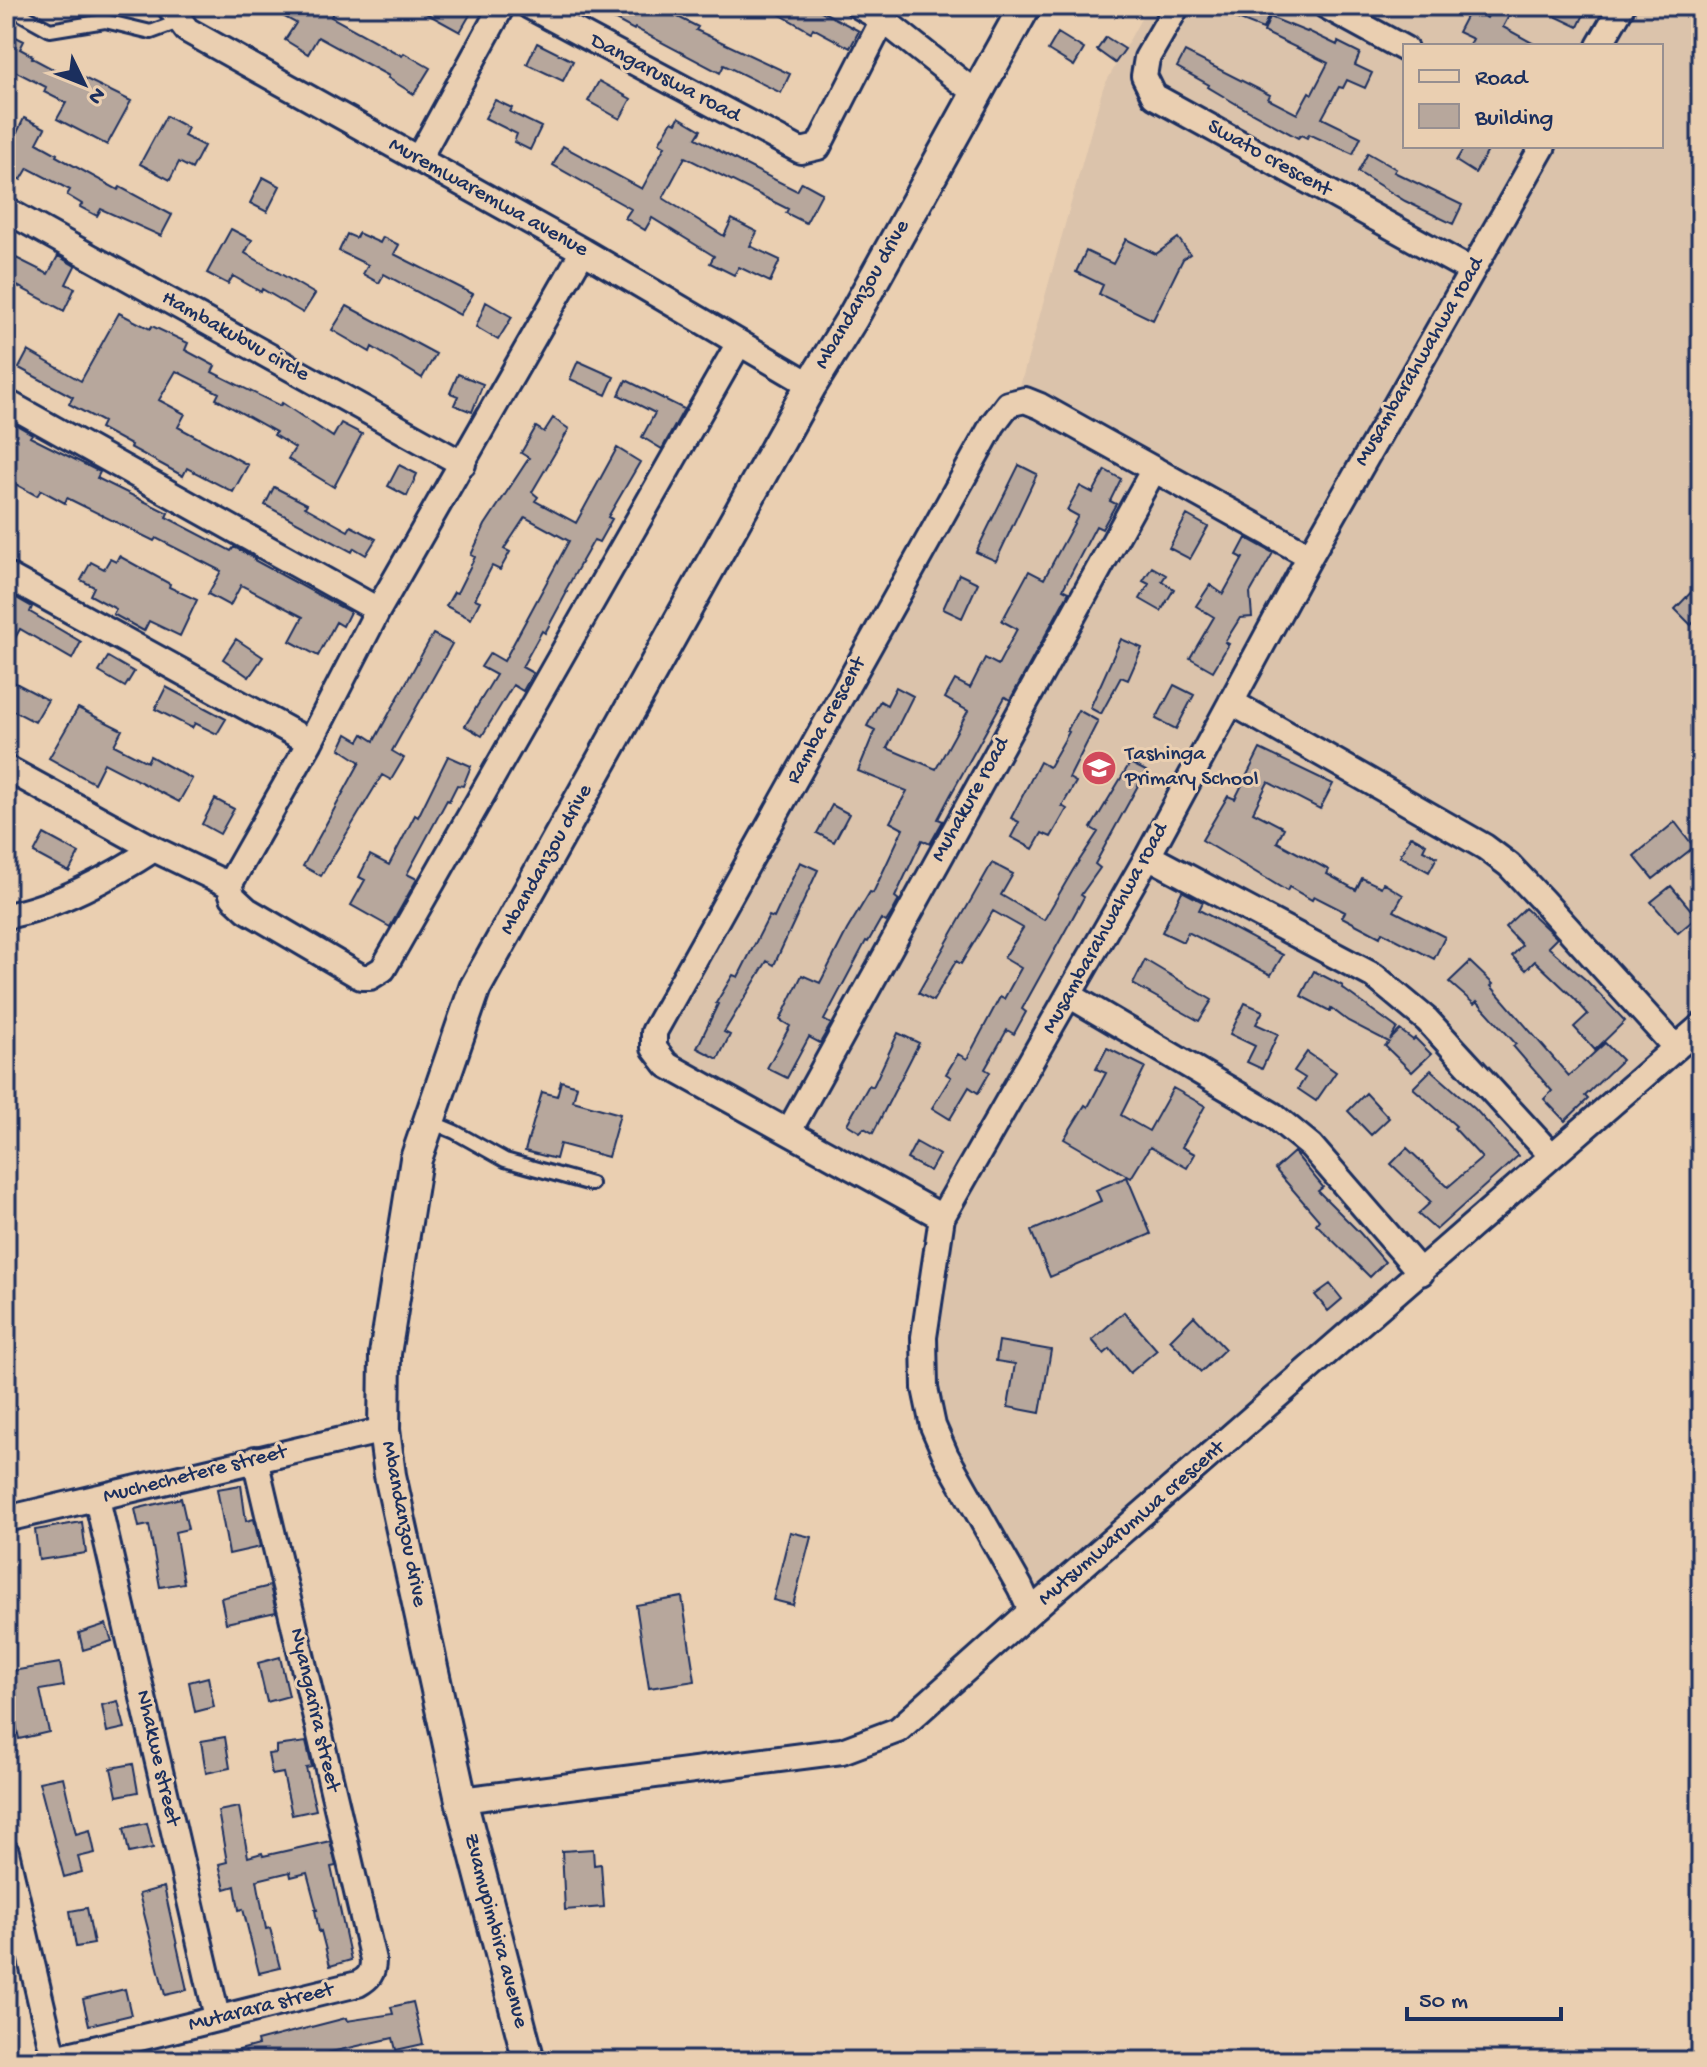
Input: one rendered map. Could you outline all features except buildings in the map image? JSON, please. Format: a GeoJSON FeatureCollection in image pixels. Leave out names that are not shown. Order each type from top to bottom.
{"type":"FeatureCollection","features":[{"type":"Feature","properties":{"kind":"street"},"geometry":{"type":"LineString","coordinates":[[419,158],[502,6]]}},
{"type":"Feature","properties":{"kind":"street","name":"Dangaruswa road"},"geometry":{"type":"LineString","coordinates":[[529,6],[801,151],[818,147],[886,12]]}},
{"type":"Feature","properties":{"kind":"street"},"geometry":{"type":"LineString","coordinates":[[859,6],[886,12],[975,93]]}},
{"type":"Feature","properties":{"kind":"street","name":"Mbandanzou drive"},"geometry":{"type":"LineString","coordinates":[[461,1800],[390,1475],[384,1430],[385,1354],[416,1159],[475,988],[1025,6]]}},
{"type":"Feature","properties":{"kind":"street","name":"Swato crescent"},"geometry":{"type":"LineString","coordinates":[[1177,6],[1147,58],[1144,76],[1154,96],[1472,271]]}},
{"type":"Feature","properties":{"kind":"street"},"geometry":{"type":"LineString","coordinates":[[1326,6],[1403,48]]}},
{"type":"Feature","properties":{"kind":"street"},"geometry":{"type":"LineString","coordinates":[[1600,44],[1622,6]]}},
{"type":"Feature","properties":{"kind":"street","name":"Muremwaremwa avenue"},"geometry":{"type":"LineString","coordinates":[[175,14],[187,30],[583,251],[811,385]]}},
{"type":"Feature","properties":{"kind":"street","name":"Musambarahwahwa road"},"geometry":{"type":"LineString","coordinates":[[1031,1611],[946,1456],[933,1426],[925,1388],[924,1337],[942,1217],[1148,856],[1310,556],[1542,148]]}},
{"type":"Feature","properties":{"kind":"street","name":"Hambakubvu circle"},"geometry":{"type":"LineString","coordinates":[[6,210],[463,464]]}},
{"type":"Feature","properties":{"kind":"street"},"geometry":{"type":"LineString","coordinates":[[229,885],[310,742],[378,610],[583,251]]}},
{"type":"Feature","properties":{"kind":"street"},"geometry":{"type":"LineString","coordinates":[[6,768],[154,849],[229,885],[237,903],[247,910],[361,977],[370,977],[383,969],[739,343]]}},
{"type":"Feature","properties":{"kind":"street","name":"Ramba crescent"},"geometry":{"type":"LineString","coordinates":[[942,1217],[667,1065],[654,1048],[654,1032],[985,438],[1008,404],[1025,400],[1040,406],[1310,556]]}},
{"type":"Feature","properties":{"kind":"street"},"geometry":{"type":"LineString","coordinates":[[6,402],[378,610]]}},
{"type":"Feature","properties":{"kind":"street","name":"Muhakure road"},"geometry":{"type":"LineString","coordinates":[[789,1131],[1154,469]]}},
{"type":"Feature","properties":{"kind":"street"},"geometry":{"type":"LineString","coordinates":[[6,575],[310,742]]}},
{"type":"Feature","properties":{"kind":"street"},"geometry":{"type":"LineString","coordinates":[[1231,702],[1485,847],[1509,865],[1676,1048]]}},
{"type":"Feature","properties":{"kind":"street"},"geometry":{"type":"LineString","coordinates":[[6,916],[57,899],[125,868],[154,849]]}},
{"type":"Feature","properties":{"kind":"street"},"geometry":{"type":"LineString","coordinates":[[1148,856],[1351,961],[1374,976],[1427,1020],[1552,1156]]}},
{"type":"Feature","properties":{"kind":"street"},"geometry":{"type":"LineString","coordinates":[[1069,995],[1273,1115],[1292,1130],[1311,1146],[1421,1273]]}},
{"type":"Feature","properties":{"kind":"street","name":"Mutsumwarumwa crescent"},"geometry":{"type":"LineString","coordinates":[[461,1800],[842,1751],[898,1730],[1701,1026]]}},
{"type":"Feature","properties":{"kind":"street","name":"Muchechetere street"},"geometry":{"type":"LineString","coordinates":[[6,1519],[384,1430]]}},
{"type":"Feature","properties":{"kind":"street","name":"Nyangarira street"},"geometry":{"type":"LineString","coordinates":[[255,1459],[373,1960]]}},
{"type":"Feature","properties":{"kind":"street","name":"Nhakwe street"},"geometry":{"type":"LineString","coordinates":[[97,1499],[217,2017]]}},
{"type":"Feature","properties":{"kind":"street","name":"Zvamupimbira avenue"},"geometry":{"type":"LineString","coordinates":[[461,1800],[529,2061]]}},
{"type":"Feature","properties":{"kind":"street"},"geometry":{"type":"LineString","coordinates":[[6,1852],[48,2060]]}},
{"type":"Feature","properties":{"kind":"street","name":"Mutarara street"},"geometry":{"type":"LineString","coordinates":[[48,2060],[142,2050],[217,2017],[358,1984],[368,1978],[373,1970],[373,1960]]}},
{"type":"Feature","properties":{"kind":"lane"},"geometry":{"type":"LineString","coordinates":[[7,6],[50,30],[105,21],[151,32],[175,14]]}},
{"type":"Feature","properties":{"kind":"lane"},"geometry":{"type":"LineString","coordinates":[[429,1121],[505,1160],[591,1184]]}},
{"type":"Feature","properties":{"kind":"shaded area","name":"Tashinga Primary School"},"geometry":{"type":"Polygon","coordinates":[[[1148,6],[1701,6],[1701,1008],[1028,1616],[923,1387],[936,1215],[648,1037],[1014,408],[1103,88],[1148,6]]]}},
{"type":"Feature","properties":{"kind":"place","name":"Tashinga Primary School"},"geometry":{"type":"Point","coordinates":[1099,768]}}]}
